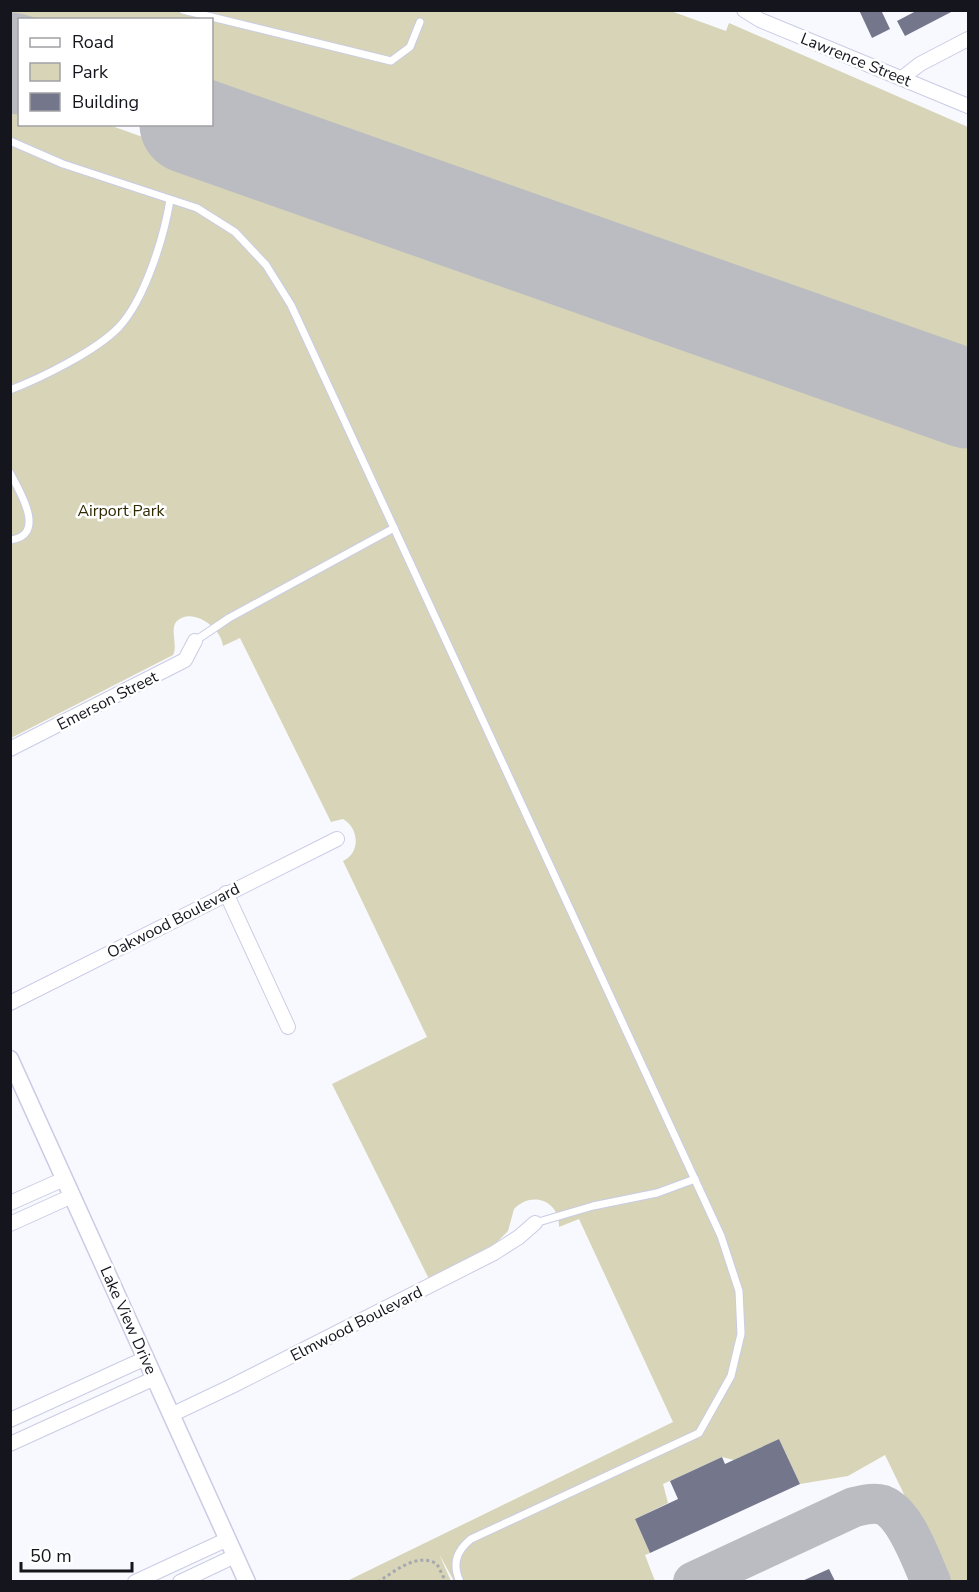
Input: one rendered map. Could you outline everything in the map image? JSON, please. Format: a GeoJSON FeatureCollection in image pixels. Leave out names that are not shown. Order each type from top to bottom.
{"type":"FeatureCollection","features":[{"type":"Feature","properties":{"kind":"street","name":"Lawrence Street"},"geometry":{"type":"LineString","coordinates":[[744,10],[760,20],[969,106]]}},
{"type":"Feature","properties":{"kind":"street"},"geometry":{"type":"LineString","coordinates":[[902,78],[920,64],[969,39]]}},
{"type":"Feature","properties":{"kind":"street","name":"Emerson Street"},"geometry":{"type":"LineString","coordinates":[[10,749],[185,660],[195,641]]}},
{"type":"Feature","properties":{"kind":"street","name":"Oakwood Boulevard"},"geometry":{"type":"LineString","coordinates":[[10,1003],[337,839]]}},
{"type":"Feature","properties":{"kind":"street"},"geometry":{"type":"LineString","coordinates":[[226,893],[288,1026]]}},
{"type":"Feature","properties":{"kind":"street","name":"Lake View Drive"},"geometry":{"type":"LineString","coordinates":[[10,1059],[247,1581]]}},
{"type":"Feature","properties":{"kind":"street"},"geometry":{"type":"LineString","coordinates":[[10,1203],[64,1179]]}},
{"type":"Feature","properties":{"kind":"street"},"geometry":{"type":"LineString","coordinates":[[10,1224],[72,1196]]}},
{"type":"Feature","properties":{"kind":"street","name":"Elmwood Boulevard"},"geometry":{"type":"LineString","coordinates":[[171,1415],[494,1253],[515,1240],[535,1223]]}},
{"type":"Feature","properties":{"kind":"street"},"geometry":{"type":"LineString","coordinates":[[10,1420],[146,1358]]}},
{"type":"Feature","properties":{"kind":"street"},"geometry":{"type":"LineString","coordinates":[[10,1444],[154,1378]]}},
{"type":"Feature","properties":{"kind":"street"},"geometry":{"type":"LineString","coordinates":[[135,1581],[228,1539]]}},
{"type":"Feature","properties":{"kind":"street"},"geometry":{"type":"LineString","coordinates":[[180,1581],[235,1556]]}},
{"type":"Feature","properties":{"kind":"lane"},"geometry":{"type":"LineString","coordinates":[[183,10],[391,61],[410,47],[420,22]]}},
{"type":"Feature","properties":{"kind":"lane"},"geometry":{"type":"LineString","coordinates":[[10,141],[63,164],[197,208],[235,232],[266,265],[291,305],[695,1179],[721,1236],[739,1291],[741,1335],[731,1376],[699,1432],[471,1539],[461,1548],[456,1562],[456,1571],[460,1581]]}},
{"type":"Feature","properties":{"kind":"lane"},"geometry":{"type":"LineString","coordinates":[[10,390],[81,356],[118,329],[133,309],[142,288],[164,232],[170,200]]}},
{"type":"Feature","properties":{"kind":"lane"},"geometry":{"type":"LineString","coordinates":[[10,473],[30,520],[25,534],[18,539],[10,540]]}},
{"type":"Feature","properties":{"kind":"lane"},"geometry":{"type":"LineString","coordinates":[[195,641],[229,618],[394,528]]}},
{"type":"Feature","properties":{"kind":"lane"},"geometry":{"type":"LineString","coordinates":[[535,1223],[575,1210],[657,1193],[695,1179]]}},
{"type":"Feature","properties":{"kind":"path"},"geometry":{"type":"LineString","coordinates":[[378,1581],[407,1564],[422,1560],[437,1564],[446,1581]]}},
{"type":"Feature","properties":{"kind":"green space"},"geometry":{"type":"Polygon","coordinates":[[[11,10],[668,10],[726,31],[729,23],[968,127],[968,361],[213,95],[213,18],[18,18],[18,28],[11,25],[11,10]]]}},
{"type":"Feature","properties":{"kind":"green space","name":"Airport Park"},"geometry":{"type":"Polygon","coordinates":[[[11,89],[18,92],[18,126],[112,126],[968,430],[968,1581],[946,1581],[885,1455],[848,1476],[800,1484],[779,1439],[734,1460],[722,1457],[663,1484],[668,1503],[635,1519],[650,1553],[645,1555],[655,1581],[454,1581],[439,1554],[451,1581],[347,1581],[673,1422],[579,1219],[559,1227],[555,1211],[544,1201],[536,1199],[521,1203],[514,1209],[508,1231],[495,1244],[429,1279],[332,1084],[427,1037],[343,861],[353,852],[355,834],[343,819],[331,822],[240,638],[223,646],[217,632],[204,620],[189,616],[182,618],[174,625],[173,655],[11,738],[11,89]]]}},
{"type":"Feature","properties":{"kind":"building"},"geometry":{"type":"Polygon","coordinates":[[[859,10],[881,10],[890,29],[872,38],[859,10]]]}},
{"type":"Feature","properties":{"kind":"building"},"geometry":{"type":"Polygon","coordinates":[[[918,10],[955,10],[905,36],[897,21],[918,10]]]}},
{"type":"Feature","properties":{"kind":"building"},"geometry":{"type":"Polygon","coordinates":[[[779,1439],[800,1484],[650,1553],[635,1519],[678,1499],[670,1481],[722,1457],[725,1464],[779,1439]]]}},
{"type":"Feature","properties":{"kind":"building"},"geometry":{"type":"Polygon","coordinates":[[[829,1569],[835,1581],[802,1581],[829,1569]]]}},
{"type":"Feature","properties":{"kind":"taxiway"},"geometry":{"type":"LineString","coordinates":[[693,1582],[854,1507],[868,1504],[883,1505],[899,1518],[912,1539],[931,1582]]}},
{"type":"Feature","properties":{"kind":"runway"},"geometry":{"type":"LineString","coordinates":[[10,62],[18,64]]}},
{"type":"Feature","properties":{"kind":"runway"},"geometry":{"type":"LineString","coordinates":[[195,126],[968,399]]}}]}
